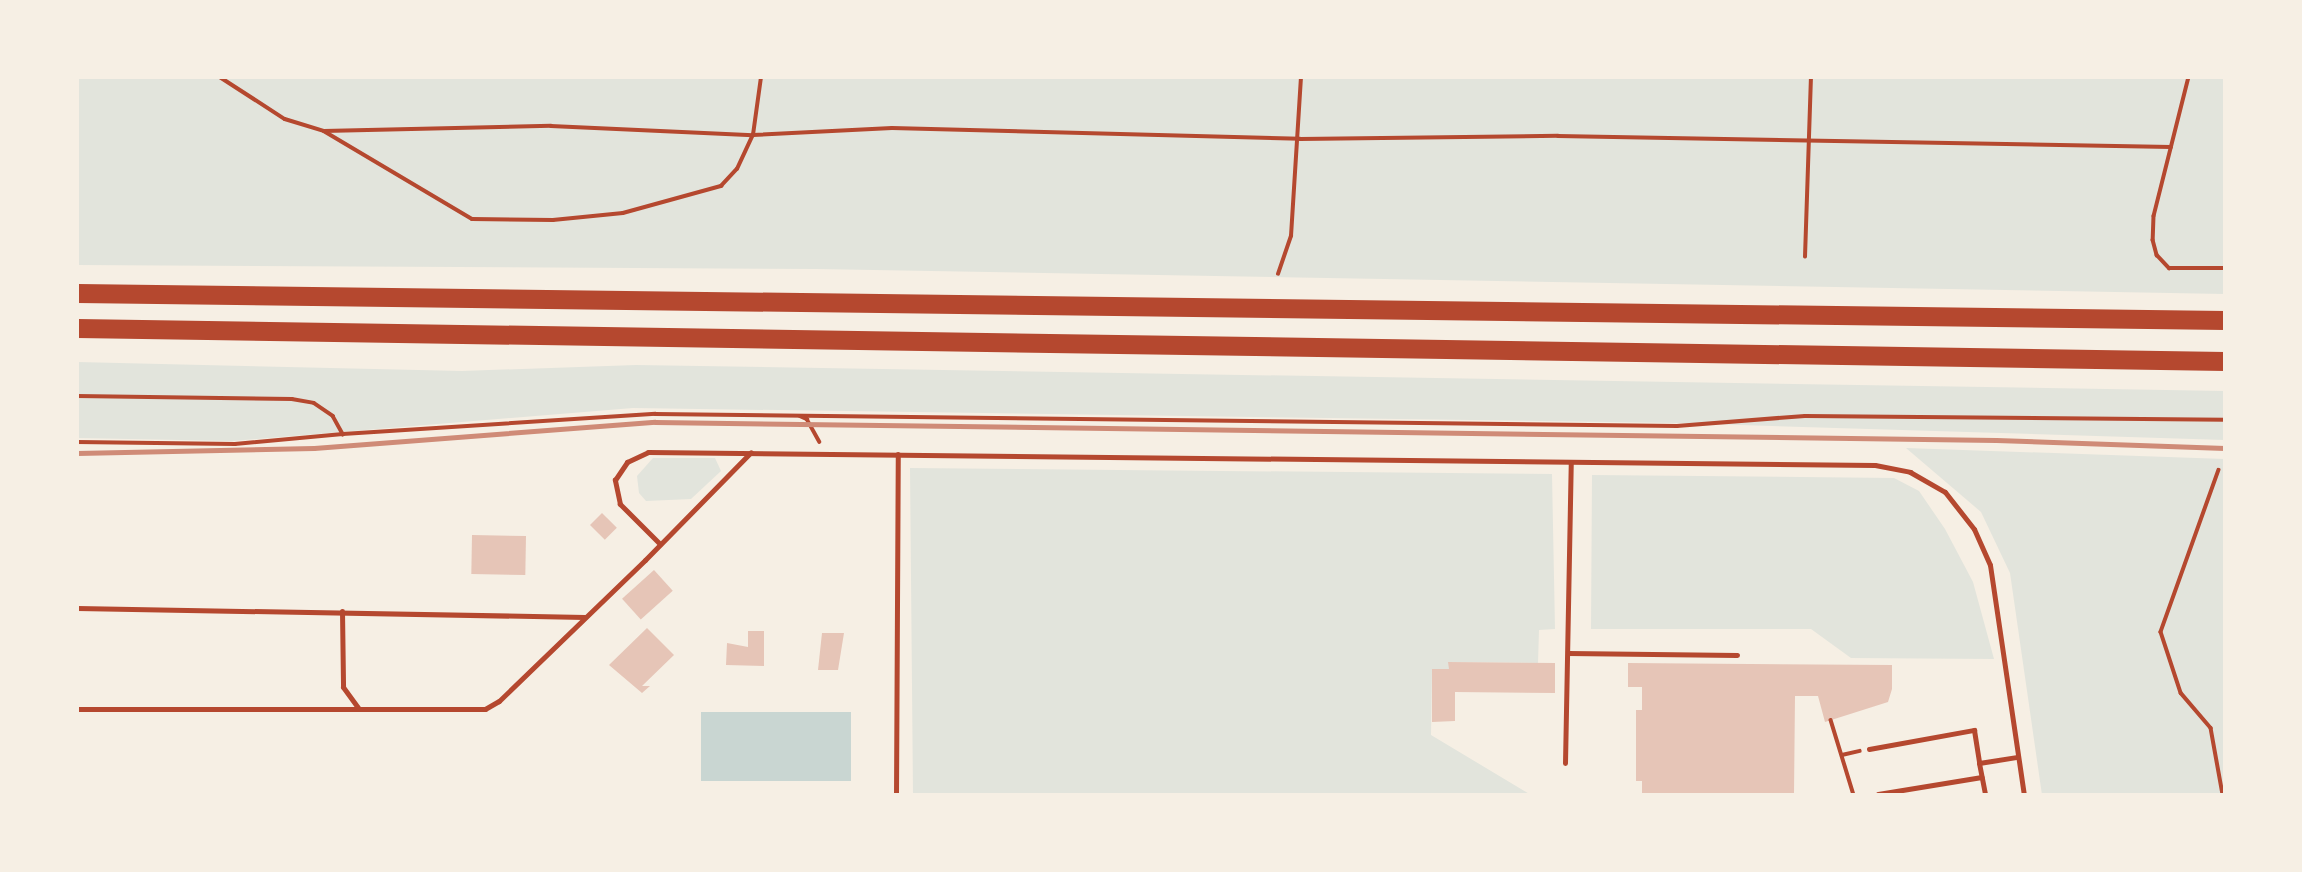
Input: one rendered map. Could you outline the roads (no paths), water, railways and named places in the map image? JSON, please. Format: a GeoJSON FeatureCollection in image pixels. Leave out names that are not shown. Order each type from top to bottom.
{"type":"FeatureCollection","features":[{"type":"Feature","properties":{"kind":"highway"},"geometry":{"type":"LineString","coordinates":[[77,293],[2225,320]]}},
{"type":"Feature","properties":{"kind":"highway"},"geometry":{"type":"LineString","coordinates":[[77,328],[2225,360]]}},
{"type":"Feature","properties":{"kind":"lane"},"geometry":{"type":"LineString","coordinates":[[660,544],[620,504],[615,480],[627,462],[648,452],[1875,465],[1910,472],[1945,492],[1974,529],[1990,565],[2024,795]]}},
{"type":"Feature","properties":{"kind":"lane"},"geometry":{"type":"LineString","coordinates":[[77,709],[485,709],[499,701],[645,560],[751,452]]}},
{"type":"Feature","properties":{"kind":"lane"},"geometry":{"type":"LineString","coordinates":[[896,795],[898,454]]}},
{"type":"Feature","properties":{"kind":"lane"},"geometry":{"type":"LineString","coordinates":[[1565,763],[1571,463]]}},
{"type":"Feature","properties":{"kind":"lane"},"geometry":{"type":"LineString","coordinates":[[77,608],[585,617]]}},
{"type":"Feature","properties":{"kind":"lane"},"geometry":{"type":"LineString","coordinates":[[342,611],[343,687],[358,708]]}},
{"type":"Feature","properties":{"kind":"lane"},"geometry":{"type":"LineString","coordinates":[[1568,653],[1737,655]]}},
{"type":"Feature","properties":{"kind":"lane"},"geometry":{"type":"LineString","coordinates":[[1869,750],[1974,730],[1985,795]]}},
{"type":"Feature","properties":{"kind":"lane"},"geometry":{"type":"LineString","coordinates":[[1979,763],[2018,757]]}},
{"type":"Feature","properties":{"kind":"lane"},"geometry":{"type":"LineString","coordinates":[[1878,794],[1982,777]]}},
{"type":"Feature","properties":{"kind":"railway"},"geometry":{"type":"LineString","coordinates":[[77,453],[314,448],[655,422],[1996,440],[2225,448]]}}]}
